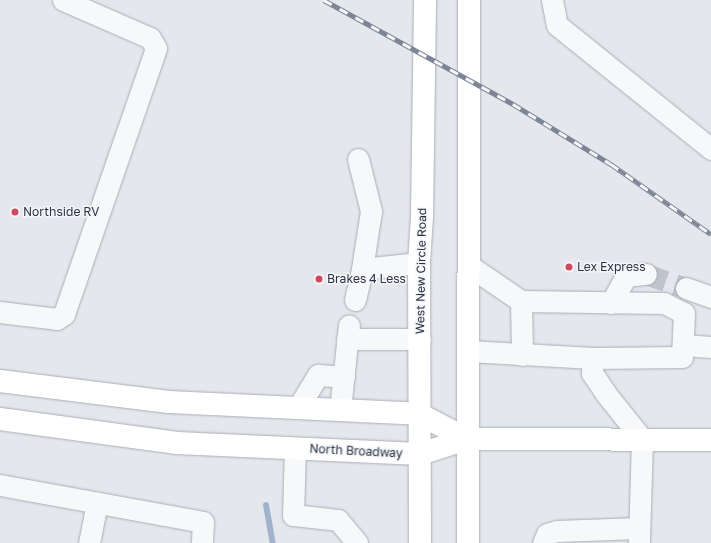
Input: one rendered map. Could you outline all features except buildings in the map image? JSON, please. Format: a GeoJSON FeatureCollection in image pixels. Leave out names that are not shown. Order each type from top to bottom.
{"type":"FeatureCollection","features":[{"type":"Feature","properties":{"kind":"main road","name":"West New Circle Road"},"geometry":{"type":"LineString","coordinates":[[420,543],[419,263],[422,217],[425,0]]}},
{"type":"Feature","properties":{"kind":"main road"},"geometry":{"type":"LineString","coordinates":[[468,543],[469,0]]}},
{"type":"Feature","properties":{"kind":"main road"},"geometry":{"type":"LineString","coordinates":[[0,380],[169,402],[419,414],[467,439]]}},
{"type":"Feature","properties":{"kind":"main road","name":"North Broadway"},"geometry":{"type":"LineString","coordinates":[[0,419],[177,443],[420,454],[467,439],[711,440]]}},
{"type":"Feature","properties":{"kind":"lane"},"geometry":{"type":"LineString","coordinates":[[0,312],[56,319],[64,314],[156,48],[150,38],[63,0]]}},
{"type":"Feature","properties":{"kind":"lane"},"geometry":{"type":"LineString","coordinates":[[552,0],[557,26],[711,149]]}},
{"type":"Feature","properties":{"kind":"lane"},"geometry":{"type":"LineString","coordinates":[[355,300],[362,269],[371,211],[358,159]]}},
{"type":"Feature","properties":{"kind":"lane"},"geometry":{"type":"LineString","coordinates":[[362,269],[419,263]]}},
{"type":"Feature","properties":{"kind":"lane"},"geometry":{"type":"LineString","coordinates":[[468,265],[521,301],[664,303],[684,313],[682,357],[593,358],[468,351]]}},
{"type":"Feature","properties":{"kind":"lane"},"geometry":{"type":"LineString","coordinates":[[611,303],[626,276],[646,274]]}},
{"type":"Feature","properties":{"kind":"lane"},"geometry":{"type":"LineString","coordinates":[[686,288],[711,297]]}},
{"type":"Feature","properties":{"kind":"lane"},"geometry":{"type":"LineString","coordinates":[[521,301],[522,355]]}},
{"type":"Feature","properties":{"kind":"lane"},"geometry":{"type":"LineString","coordinates":[[340,410],[348,332],[420,339]]}},
{"type":"Feature","properties":{"kind":"lane"},"geometry":{"type":"LineString","coordinates":[[683,345],[711,347]]}},
{"type":"Feature","properties":{"kind":"lane"},"geometry":{"type":"LineString","coordinates":[[543,543],[547,534],[557,531],[639,536],[642,439],[606,394],[592,372],[593,358]]}},
{"type":"Feature","properties":{"kind":"lane"},"geometry":{"type":"LineString","coordinates":[[298,408],[318,375],[344,377]]}},
{"type":"Feature","properties":{"kind":"lane"},"geometry":{"type":"LineString","coordinates":[[295,448],[293,515],[338,520],[357,543]]}},
{"type":"Feature","properties":{"kind":"lane"},"geometry":{"type":"LineString","coordinates":[[0,485],[203,522],[202,543]]}},
{"type":"Feature","properties":{"kind":"lane"},"geometry":{"type":"LineString","coordinates":[[89,543],[97,503]]}},
{"type":"Feature","properties":{"kind":"waterway"},"geometry":{"type":"LineString","coordinates":[[266,505],[273,543]]}},
{"type":"Feature","properties":{"kind":"tunnel"},"geometry":{"type":"LineString","coordinates":[[646,274],[686,288]]}},
{"type":"Feature","properties":{"kind":"railway"},"geometry":{"type":"LineString","coordinates":[[324,0],[513,104],[611,164],[711,234]]}},
{"type":"Feature","properties":{"kind":"place","name":"Northside RV"},"geometry":{"type":"Point","coordinates":[15,212]}},
{"type":"Feature","properties":{"kind":"place","name":"Lex Express"},"geometry":{"type":"Point","coordinates":[569,267]}},
{"type":"Feature","properties":{"kind":"place","name":"Brakes 4 Less"},"geometry":{"type":"Point","coordinates":[319,279]}}]}
